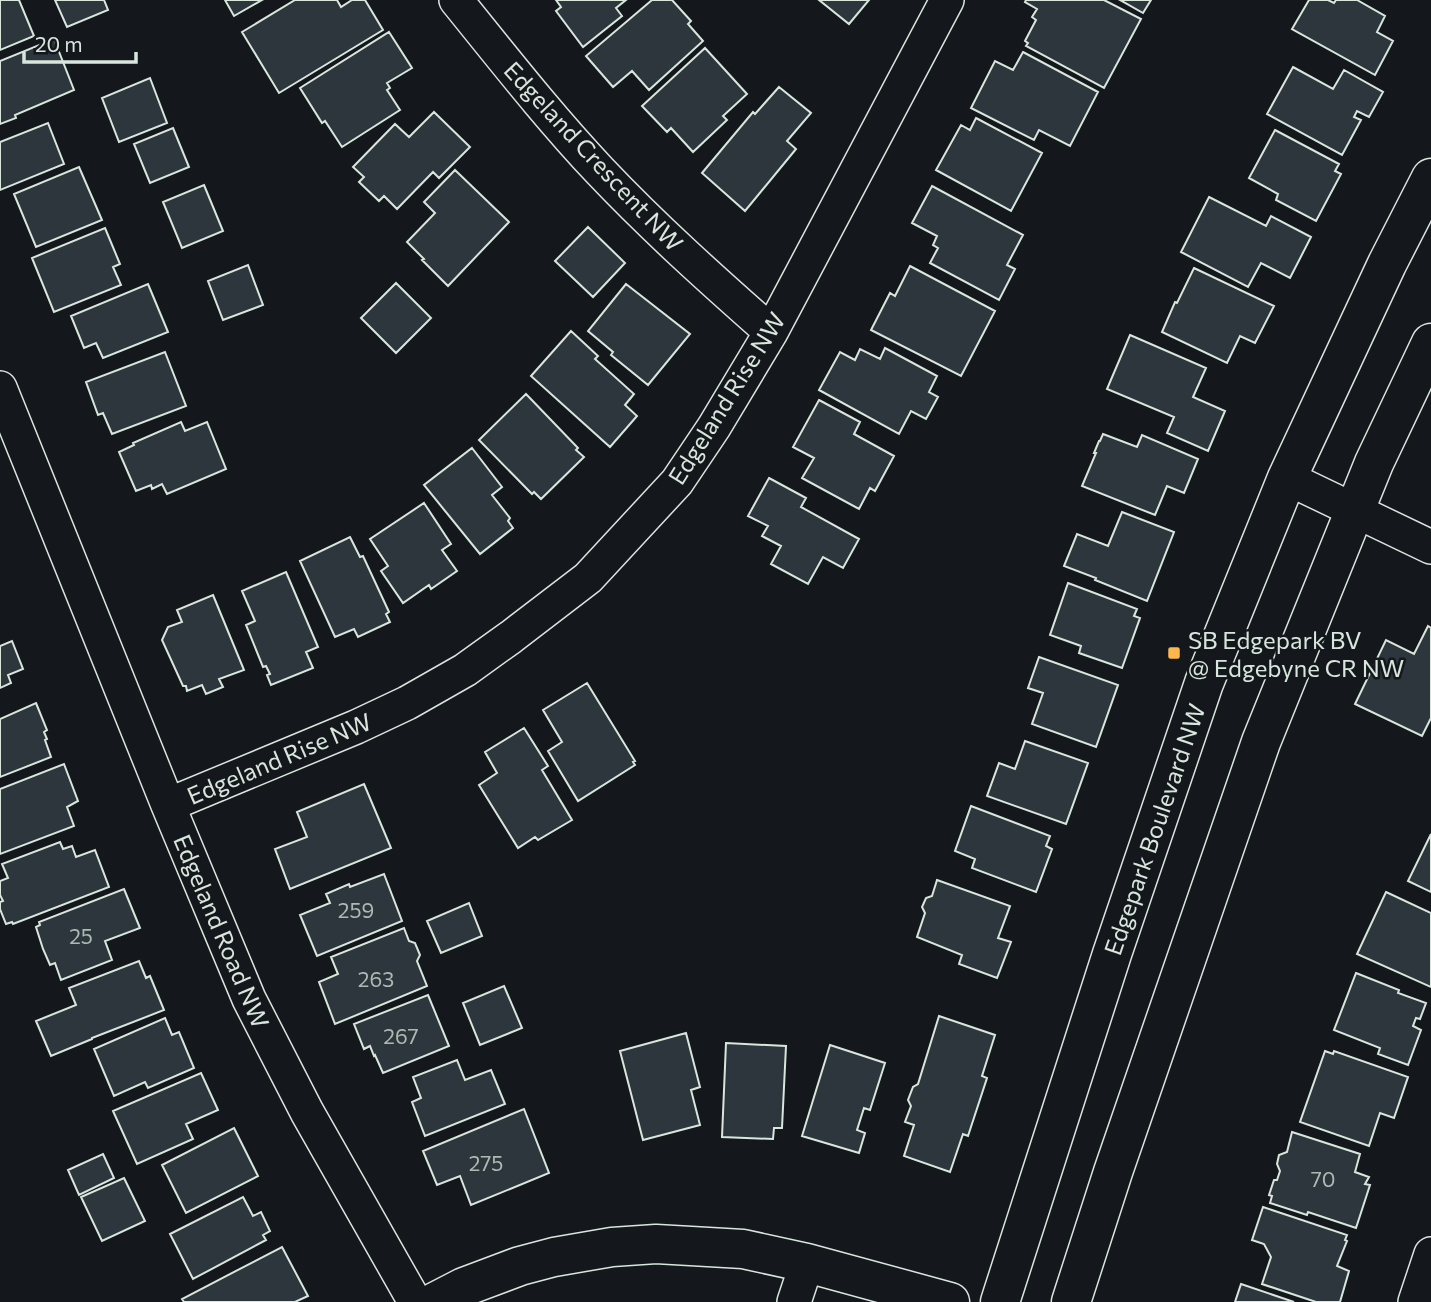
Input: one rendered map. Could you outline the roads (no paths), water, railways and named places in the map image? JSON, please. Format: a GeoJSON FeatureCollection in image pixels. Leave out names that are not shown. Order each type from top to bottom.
{"type":"FeatureCollection","features":[{"type":"Feature","properties":{"kind":"street","name":"Edgeland Crescent NW"},"geometry":{"type":"LineString","coordinates":[[456,0],[600,172],[688,259],[771,332]]}},
{"type":"Feature","properties":{"kind":"street","name":"Edgeland Rise NW"},"geometry":{"type":"LineString","coordinates":[[168,805],[407,703],[465,670],[588,578],[677,482],[714,427],[771,332],[947,0]]}},
{"type":"Feature","properties":{"kind":"street","name":"Edgepark Boulevard NW"},"geometry":{"type":"LineString","coordinates":[[1000,1302],[1112,954],[1204,683],[1287,478],[1387,264],[1431,178]]}},
{"type":"Feature","properties":{"kind":"street"},"geometry":{"type":"LineString","coordinates":[[1071,1302],[1261,742],[1374,463],[1431,343]]}},
{"type":"Feature","properties":{"kind":"street","name":"Edgeland Road NW"},"geometry":{"type":"LineString","coordinates":[[0,388],[168,805],[255,1010],[307,1112],[415,1302]]}},
{"type":"Feature","properties":{"kind":"street"},"geometry":{"type":"LineString","coordinates":[[1287,478],[1431,547]]}},
{"type":"Feature","properties":{"kind":"street"},"geometry":{"type":"LineString","coordinates":[[435,1302],[464,1287],[520,1266],[554,1257],[612,1247],[656,1244],[743,1250],[807,1263],[950,1302]]}},
{"type":"Feature","properties":{"kind":"street"},"geometry":{"type":"LineString","coordinates":[[1415,1302],[1431,1254]]}},
{"type":"Feature","properties":{"kind":"street"},"geometry":{"type":"LineString","coordinates":[[794,1302],[807,1263]]}},
{"type":"Feature","properties":{"kind":"place","name":"SB Edgepark BV @ Edgebyne CR NW"},"geometry":{"type":"Point","coordinates":[1174,653]}}]}
